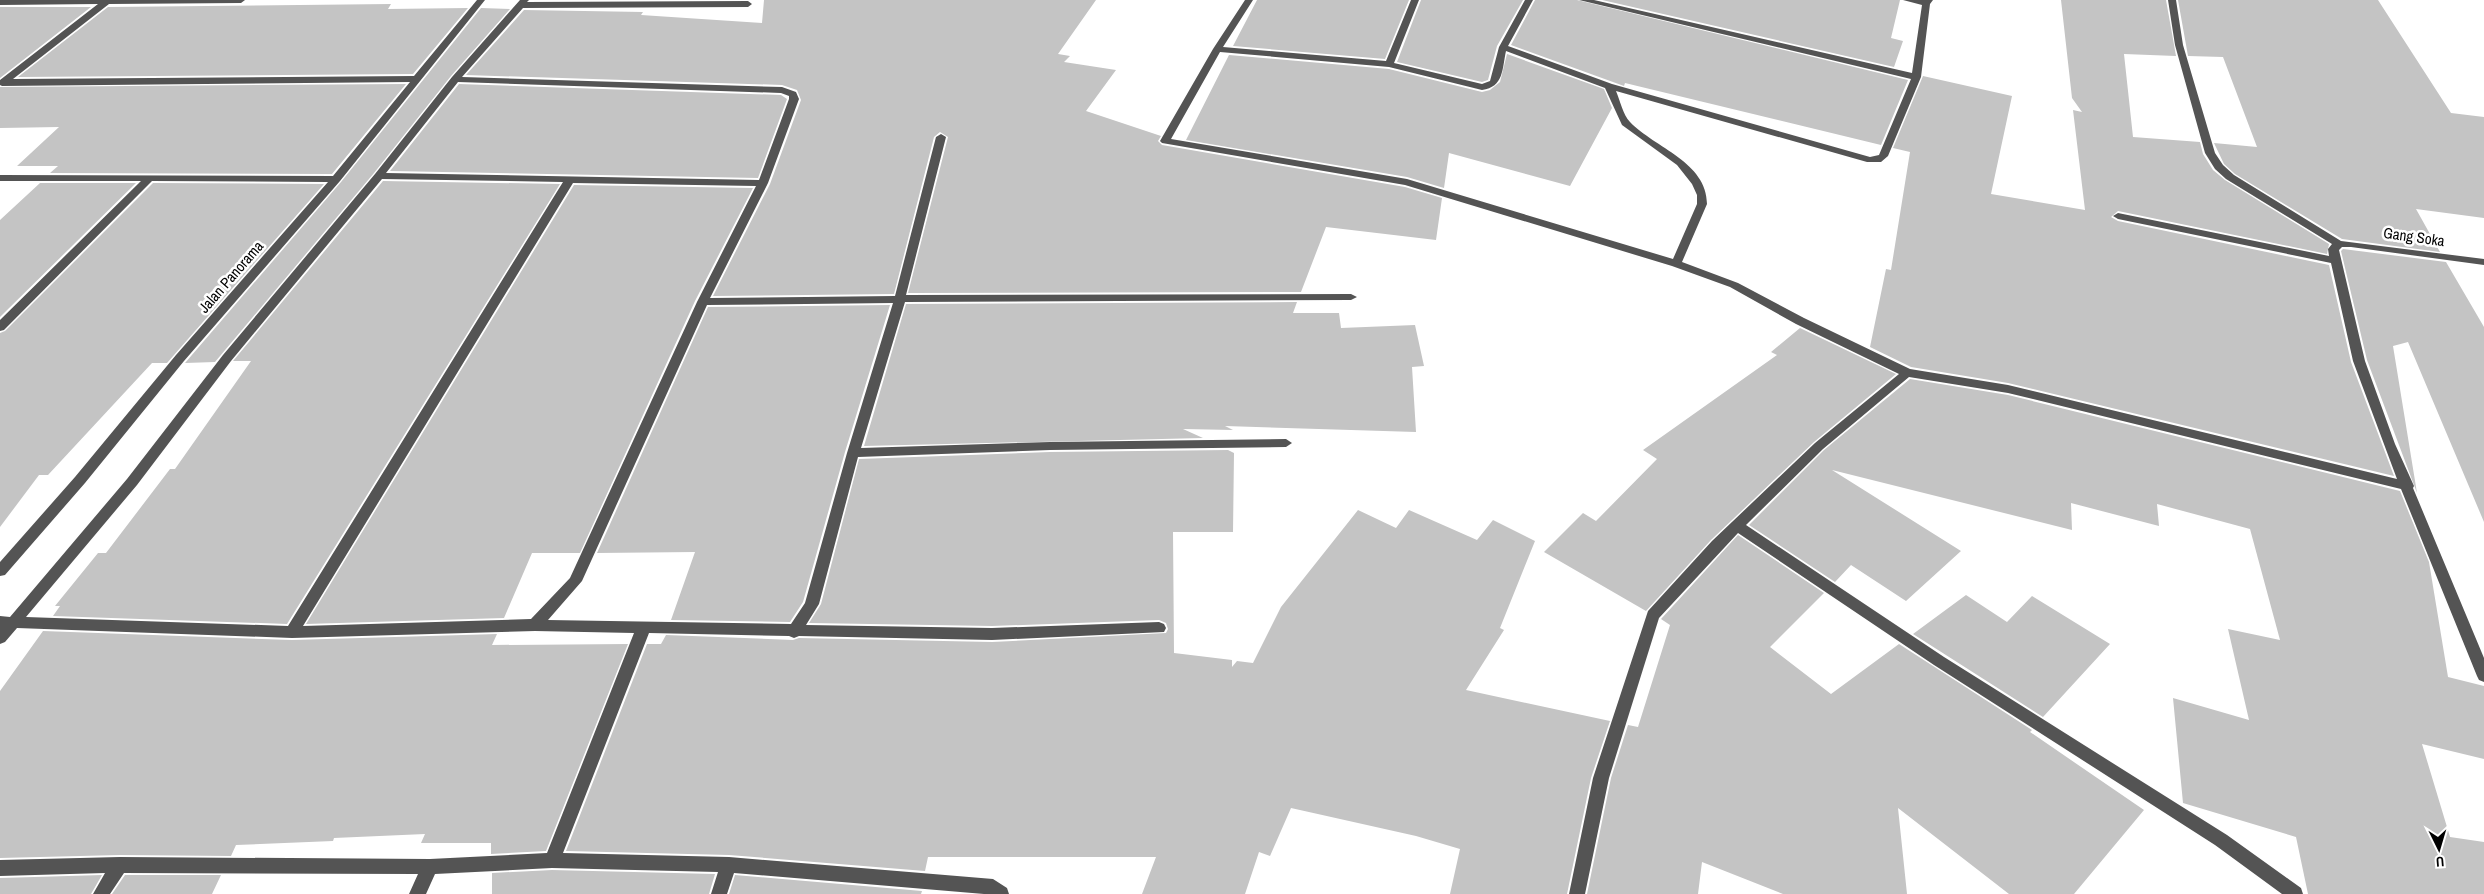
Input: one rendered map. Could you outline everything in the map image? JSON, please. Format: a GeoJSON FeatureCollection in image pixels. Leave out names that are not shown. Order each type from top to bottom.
{"type":"FeatureCollection","features":[{"type":"Feature","properties":{"kind":"street"},"geometry":{"type":"LineString","coordinates":[[2,83],[108,0]]}},
{"type":"Feature","properties":{"kind":"street"},"geometry":{"type":"LineString","coordinates":[[0,2],[241,0]]}},
{"type":"Feature","properties":{"kind":"street","name":"Jalan Panorama"},"geometry":{"type":"LineString","coordinates":[[0,570],[80,480],[180,358],[336,178],[481,0]]}},
{"type":"Feature","properties":{"kind":"street"},"geometry":{"type":"LineString","coordinates":[[1249,0],[1217,48],[1165,140],[1406,182],[1676,264],[1734,285],[1800,321],[1907,373],[2008,389],[2408,486]]}},
{"type":"Feature","properties":{"kind":"street"},"geometry":{"type":"LineString","coordinates":[[1390,64],[1415,0]]}},
{"type":"Feature","properties":{"kind":"street"},"geometry":{"type":"LineString","coordinates":[[1217,48],[1390,64],[1482,87],[1490,86],[1494,82],[1503,47],[1529,0]]}},
{"type":"Feature","properties":{"kind":"street"},"geometry":{"type":"LineString","coordinates":[[1583,0],[1916,77]]}},
{"type":"Feature","properties":{"kind":"street"},"geometry":{"type":"LineString","coordinates":[[1503,47],[1609,86],[1870,160],[1878,160],[1883,156],[1916,77],[1928,2],[1906,0]]}},
{"type":"Feature","properties":{"kind":"street"},"geometry":{"type":"LineString","coordinates":[[2172,0],[2179,44],[2194,99],[2210,153],[2219,167],[2230,177],[2339,244],[2333,249],[2359,361],[2389,444],[2408,486],[2484,676]]}},
{"type":"Feature","properties":{"kind":"street"},"geometry":{"type":"LineString","coordinates":[[0,638],[6,622],[132,482],[227,358],[379,176],[455,79],[523,2],[748,4]]}},
{"type":"Feature","properties":{"kind":"street"},"geometry":{"type":"LineString","coordinates":[[2,83],[416,79]]}},
{"type":"Feature","properties":{"kind":"street"},"geometry":{"type":"LineString","coordinates":[[455,79],[782,90],[793,94],[794,99],[763,182],[703,302],[575,581],[535,625]]}},
{"type":"Feature","properties":{"kind":"street"},"geometry":{"type":"LineString","coordinates":[[1609,86],[1625,123],[1680,163],[1697,183],[1702,195],[1702,204],[1676,264]]}},
{"type":"Feature","properties":{"kind":"street"},"geometry":{"type":"LineString","coordinates":[[794,632],[812,604],[853,453],[900,299],[941,137]]}},
{"type":"Feature","properties":{"kind":"street"},"geometry":{"type":"LineString","coordinates":[[379,176],[568,181],[763,182]]}},
{"type":"Feature","properties":{"kind":"street"},"geometry":{"type":"LineString","coordinates":[[0,178],[148,180],[336,178]]}},
{"type":"Feature","properties":{"kind":"street"},"geometry":{"type":"LineString","coordinates":[[0,327],[148,180]]}},
{"type":"Feature","properties":{"kind":"street"},"geometry":{"type":"LineString","coordinates":[[292,632],[568,181]]}},
{"type":"Feature","properties":{"kind":"street"},"geometry":{"type":"LineString","coordinates":[[2118,216],[2336,261]]}},
{"type":"Feature","properties":{"kind":"street","name":"Gang Soka"},"geometry":{"type":"LineString","coordinates":[[2339,244],[2484,262]]}},
{"type":"Feature","properties":{"kind":"street"},"geometry":{"type":"LineString","coordinates":[[703,302],[1352,297]]}},
{"type":"Feature","properties":{"kind":"street"},"geometry":{"type":"LineString","coordinates":[[1577,894],[1601,778],[1653,614],[1717,545],[1819,446],[1907,373]]}},
{"type":"Feature","properties":{"kind":"street"},"geometry":{"type":"LineString","coordinates":[[853,453],[1060,446],[1286,443]]}},
{"type":"Feature","properties":{"kind":"street"},"geometry":{"type":"LineString","coordinates":[[1738,526],[1939,661],[2220,840],[2295,894]]}},
{"type":"Feature","properties":{"kind":"street"},"geometry":{"type":"LineString","coordinates":[[6,622],[292,632],[535,625],[794,632],[992,634],[1159,628]]}},
{"type":"Feature","properties":{"kind":"street"},"geometry":{"type":"LineString","coordinates":[[552,860],[643,629]]}},
{"type":"Feature","properties":{"kind":"street"},"geometry":{"type":"LineString","coordinates":[[0,868],[120,865],[430,867],[552,860],[729,865],[993,887],[1001,894]]}},
{"type":"Feature","properties":{"kind":"street"},"geometry":{"type":"LineString","coordinates":[[101,894],[120,865]]}},
{"type":"Feature","properties":{"kind":"street"},"geometry":{"type":"LineString","coordinates":[[719,894],[729,865]]}},
{"type":"Feature","properties":{"kind":"street"},"geometry":{"type":"LineString","coordinates":[[418,894],[430,867]]}},
{"type":"Feature","properties":{"kind":"building"},"geometry":{"type":"Polygon","coordinates":[[[764,0],[1096,0],[1058,54],[1070,56],[1064,62],[1116,70],[1086,111],[1161,136],[1158,141],[1162,145],[1405,187],[1442,198],[1436,240],[1326,227],[1301,292],[908,293],[948,137],[940,132],[934,137],[894,294],[713,296],[770,184],[801,100],[797,90],[782,85],[466,75],[524,10],[643,12],[641,15],[762,23],[764,0]]]}},
{"type":"Feature","properties":{"kind":"building"},"geometry":{"type":"Polygon","coordinates":[[[1257,0],[1409,0],[1385,59],[1233,46],[1257,0]]]}},
{"type":"Feature","properties":{"kind":"building"},"geometry":{"type":"Polygon","coordinates":[[[1421,0],[1523,0],[1497,46],[1488,80],[1482,82],[1397,62],[1421,0]]]}},
{"type":"Feature","properties":{"kind":"building"},"geometry":{"type":"Polygon","coordinates":[[[1535,0],[1577,0],[1908,80],[1881,145],[1625,83],[1624,86],[1511,45],[1535,0]]]}},
{"type":"Feature","properties":{"kind":"building"},"geometry":{"type":"Polygon","coordinates":[[[1602,0],[1900,0],[1891,38],[1903,41],[1894,67],[1602,0]]]}},
{"type":"Feature","properties":{"kind":"building"},"geometry":{"type":"Polygon","coordinates":[[[2061,0],[2166,0],[2176,56],[2124,54],[2133,137],[2200,142],[2203,154],[2213,170],[2225,180],[2329,244],[2327,254],[2118,211],[2111,217],[2118,221],[2329,265],[2351,362],[2394,476],[2008,383],[1911,367],[1870,347],[1886,269],[1891,270],[1910,152],[1893,148],[1923,76],[2012,96],[1991,194],[2085,210],[2073,110],[2082,112],[2072,98],[2061,0]]]}},
{"type":"Feature","properties":{"kind":"building"},"geometry":{"type":"Polygon","coordinates":[[[2178,0],[2378,0],[2451,113],[2484,117],[2484,218],[2416,209],[2440,252],[2342,239],[2235,174],[2224,164],[2214,143],[2257,147],[2223,57],[2188,56],[2178,0]]]}},
{"type":"Feature","properties":{"kind":"building"},"geometry":{"type":"Polygon","coordinates":[[[391,4],[388,9],[468,8],[413,74],[18,77],[108,7],[391,4]]]}},
{"type":"Feature","properties":{"kind":"building"},"geometry":{"type":"Polygon","coordinates":[[[0,7],[91,7],[0,78],[0,7]]]}},
{"type":"Feature","properties":{"kind":"building"},"geometry":{"type":"Polygon","coordinates":[[[481,8],[510,9],[451,76],[374,173],[215,362],[185,363],[341,182],[481,8]]]}},
{"type":"Feature","properties":{"kind":"building"},"geometry":{"type":"Polygon","coordinates":[[[1507,54],[1604,89],[1612,108],[1570,186],[1449,153],[1444,188],[1407,177],[1186,140],[1229,55],[1389,69],[1482,92],[1490,90],[1500,82],[1507,54]]]}},
{"type":"Feature","properties":{"kind":"building"},"geometry":{"type":"Polygon","coordinates":[[[406,84],[332,174],[50,173],[58,166],[17,166],[59,127],[0,128],[0,87],[406,84]]]}},
{"type":"Feature","properties":{"kind":"building"},"geometry":{"type":"Polygon","coordinates":[[[459,84],[781,95],[787,99],[758,178],[390,171],[459,84]]]}},
{"type":"Feature","properties":{"kind":"building"},"geometry":{"type":"Polygon","coordinates":[[[383,181],[560,184],[287,624],[53,616],[60,606],[55,606],[98,553],[106,553],[170,469],[175,469],[251,361],[233,361],[383,181]]]}},
{"type":"Feature","properties":{"kind":"building"},"geometry":{"type":"Polygon","coordinates":[[[40,183],[136,183],[0,317],[0,220],[40,183]]]}},
{"type":"Feature","properties":{"kind":"building"},"geometry":{"type":"Polygon","coordinates":[[[153,183],[324,184],[167,363],[152,363],[48,475],[39,475],[0,527],[0,333],[5,331],[153,183]]]}},
{"type":"Feature","properties":{"kind":"building"},"geometry":{"type":"Polygon","coordinates":[[[574,185],[753,188],[695,301],[580,553],[532,553],[504,618],[306,624],[574,185]]]}},
{"type":"Feature","properties":{"kind":"building"},"geometry":{"type":"Polygon","coordinates":[[[2343,249],[2446,262],[2484,327],[2484,522],[2408,342],[2393,346],[2417,493],[2367,360],[2341,251],[2343,249]]]}},
{"type":"Feature","properties":{"kind":"building"},"geometry":{"type":"Polygon","coordinates":[[[1297,302],[1293,313],[1339,313],[1341,328],[1415,325],[1424,366],[1412,367],[1416,432],[1225,426],[1233,430],[1183,429],[1203,438],[864,446],[906,304],[1297,302]]]}},
{"type":"Feature","properties":{"kind":"building"},"geometry":{"type":"Polygon","coordinates":[[[890,305],[845,452],[803,602],[790,622],[671,620],[695,552],[597,553],[708,307],[890,305]]]}},
{"type":"Feature","properties":{"kind":"building"},"geometry":{"type":"Polygon","coordinates":[[[1800,328],[1896,374],[1814,442],[1711,540],[1646,611],[1544,552],[1583,513],[1596,521],[1657,459],[1643,450],[1777,355],[1771,352],[1800,328]]]}},
{"type":"Feature","properties":{"kind":"building"},"geometry":{"type":"Polygon","coordinates":[[[1910,379],[2008,395],[2400,491],[2429,562],[2448,677],[2484,686],[2484,759],[2422,744],[2450,837],[2484,842],[2484,894],[2308,894],[2296,837],[2183,803],[2173,698],[2249,720],[2228,629],[2280,640],[2250,529],[2157,504],[2159,526],[2071,503],[2072,530],[1832,470],[1961,551],[1906,601],[1851,565],[1835,582],[1749,525],[1824,450],[1910,379]]]}},
{"type":"Feature","properties":{"kind":"building"},"geometry":{"type":"Polygon","coordinates":[[[1228,450],[1234,453],[1233,532],[1173,532],[1174,653],[1232,660],[1232,667],[1237,661],[1253,663],[1281,607],[1358,510],[1396,528],[1409,510],[1477,540],[1493,520],[1535,541],[1500,628],[1504,630],[1466,690],[1610,721],[1591,778],[1567,894],[1450,894],[1460,849],[1416,836],[1291,808],[1270,856],[1259,852],[1245,894],[1142,894],[1156,857],[928,857],[925,871],[729,855],[566,851],[647,644],[661,644],[666,635],[793,640],[799,638],[992,642],[1166,633],[1168,629],[1166,623],[1159,620],[992,626],[809,623],[821,604],[859,459],[1050,452],[1228,450]]]}},
{"type":"Feature","properties":{"kind":"building"},"geometry":{"type":"Polygon","coordinates":[[[1738,535],[1824,593],[1770,647],[1831,694],[1899,644],[2032,730],[2030,732],[2144,810],[2074,894],[2009,894],[1898,808],[1907,894],[1783,894],[1702,862],[1698,894],[1587,894],[1611,778],[1628,725],[1638,727],[1670,625],[1661,619],[1738,535]]]}},
{"type":"Feature","properties":{"kind":"building"},"geometry":{"type":"Polygon","coordinates":[[[1966,595],[2007,622],[2032,596],[2110,644],[2043,717],[1913,634],[1966,595]]]}},
{"type":"Feature","properties":{"kind":"building"},"geometry":{"type":"Polygon","coordinates":[[[43,631],[292,640],[497,634],[492,645],[628,644],[546,851],[491,854],[491,843],[421,843],[425,834],[334,838],[333,841],[236,845],[231,856],[120,855],[0,858],[0,691],[43,631]]]}},
{"type":"Feature","properties":{"kind":"building"},"geometry":{"type":"Polygon","coordinates":[[[552,870],[715,874],[709,894],[492,894],[492,873],[552,870]]]}},
{"type":"Feature","properties":{"kind":"building"},"geometry":{"type":"Polygon","coordinates":[[[102,875],[91,894],[0,894],[0,878],[102,875]]]}},
{"type":"Feature","properties":{"kind":"building"},"geometry":{"type":"Polygon","coordinates":[[[125,875],[221,875],[212,894],[112,894],[125,875]]]}},
{"type":"Feature","properties":{"kind":"building"},"geometry":{"type":"Polygon","coordinates":[[[735,875],[922,891],[921,894],[729,894],[735,875]]]}}]}
